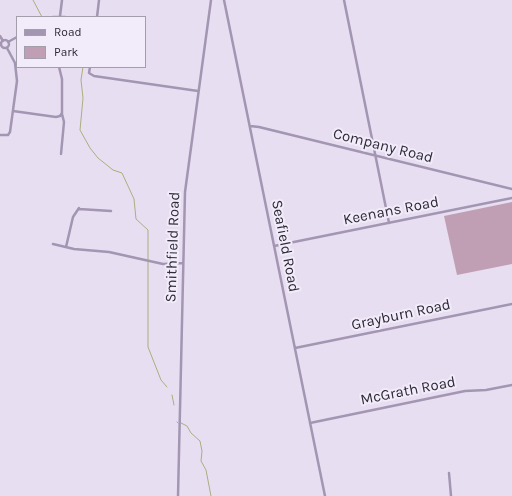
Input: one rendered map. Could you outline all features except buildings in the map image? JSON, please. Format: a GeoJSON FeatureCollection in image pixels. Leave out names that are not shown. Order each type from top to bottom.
{"type":"FeatureCollection","features":[{"type":"Feature","properties":{"kind":"street"},"geometry":{"type":"LineString","coordinates":[[60,16],[62,0]]}},
{"type":"Feature","properties":{"kind":"street"},"geometry":{"type":"LineString","coordinates":[[97,16],[99,0]]}},
{"type":"Feature","properties":{"kind":"street","name":"Smithfield Road"},"geometry":{"type":"LineString","coordinates":[[178,496],[186,180],[211,0]]}},
{"type":"Feature","properties":{"kind":"street","name":"Seafield Road"},"geometry":{"type":"LineString","coordinates":[[224,0],[324,496]]}},
{"type":"Feature","properties":{"kind":"street"},"geometry":{"type":"LineString","coordinates":[[344,0],[389,223]]}},
{"type":"Feature","properties":{"kind":"street"},"geometry":{"type":"LineString","coordinates":[[0,36],[3,41],[8,42],[16,38]]}},
{"type":"Feature","properties":{"kind":"street"},"geometry":{"type":"LineString","coordinates":[[3,41],[1,47],[7,48]]}},
{"type":"Feature","properties":{"kind":"street"},"geometry":{"type":"LineString","coordinates":[[8,42],[7,48],[16,63]]}},
{"type":"Feature","properties":{"kind":"street"},"geometry":{"type":"LineString","coordinates":[[0,135],[9,134],[17,81],[16,68]]}},
{"type":"Feature","properties":{"kind":"street"},"geometry":{"type":"LineString","coordinates":[[59,68],[62,76],[62,113],[64,122],[61,154]]}},
{"type":"Feature","properties":{"kind":"street"},"geometry":{"type":"LineString","coordinates":[[90,68],[89,73],[94,76],[198,90]]}},
{"type":"Feature","properties":{"kind":"street"},"geometry":{"type":"LineString","coordinates":[[13,111],[56,117],[62,113]]}},
{"type":"Feature","properties":{"kind":"street","name":"Company Road"},"geometry":{"type":"LineString","coordinates":[[250,126],[512,189]]}},
{"type":"Feature","properties":{"kind":"street","name":"Keenans Road"},"geometry":{"type":"LineString","coordinates":[[274,246],[512,198]]}},
{"type":"Feature","properties":{"kind":"street"},"geometry":{"type":"LineString","coordinates":[[66,247],[73,217],[78,208],[111,211]]}},
{"type":"Feature","properties":{"kind":"street"},"geometry":{"type":"LineString","coordinates":[[53,244],[109,252],[163,264],[183,263]]}},
{"type":"Feature","properties":{"kind":"street","name":"Grayburn Road"},"geometry":{"type":"LineString","coordinates":[[295,348],[512,304]]}},
{"type":"Feature","properties":{"kind":"street","name":"McGrath Road"},"geometry":{"type":"LineString","coordinates":[[310,423],[465,391],[486,390],[512,385]]}},
{"type":"Feature","properties":{"kind":"street"},"geometry":{"type":"LineString","coordinates":[[449,474],[451,496]]}},
{"type":"Feature","properties":{"kind":"green space"},"geometry":{"type":"Polygon","coordinates":[[[512,202],[512,264],[457,275],[444,216],[512,202]]]}},
{"type":"Feature","properties":{"kind":"waterway"},"geometry":{"type":"LineString","coordinates":[[33,0],[41,16]]}},
{"type":"Feature","properties":{"kind":"waterway"},"geometry":{"type":"LineString","coordinates":[[83,68],[81,80],[83,98],[80,130],[90,148],[98,158],[113,170],[122,173],[134,199],[136,219],[148,230],[148,347],[161,380],[167,387]]}},
{"type":"Feature","properties":{"kind":"waterway"},"geometry":{"type":"LineString","coordinates":[[172,395],[174,405]]}},
{"type":"Feature","properties":{"kind":"waterway"},"geometry":{"type":"LineString","coordinates":[[181,423],[187,426],[191,433],[200,441],[202,451],[201,461],[206,470],[211,496]]}}]}
